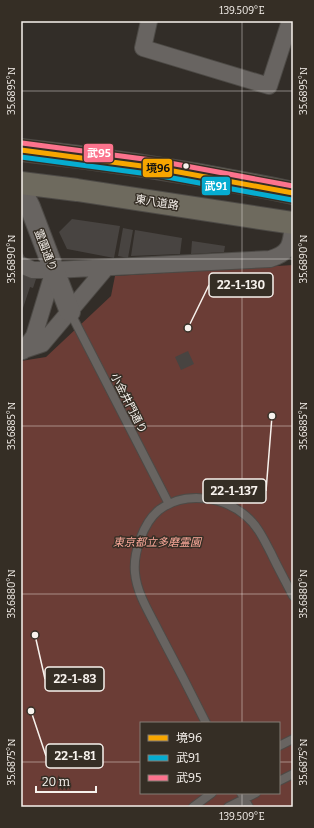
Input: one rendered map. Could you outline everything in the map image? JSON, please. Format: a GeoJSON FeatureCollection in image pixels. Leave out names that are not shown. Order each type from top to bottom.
{"type":"FeatureCollection","features":[{"type":"Feature","properties":{"kind":"main road"},"geometry":{"type":"LineString","coordinates":[[21,150],[103,160],[237,181],[293,193]]}},
{"type":"Feature","properties":{"kind":"main road","name":"東八道路"},"geometry":{"type":"LineString","coordinates":[[21,183],[77,190],[293,224]]}},
{"type":"Feature","properties":{"kind":"street"},"geometry":{"type":"LineString","coordinates":[[149,21],[143,48],[269,86],[290,21]]}},
{"type":"Feature","properties":{"kind":"street","name":"霊園通り"},"geometry":{"type":"LineString","coordinates":[[21,189],[30,207],[70,312]]}},
{"type":"Feature","properties":{"kind":"street"},"geometry":{"type":"LineString","coordinates":[[21,265],[32,270],[54,270],[270,259],[281,256],[289,248],[292,240],[293,224]]}},
{"type":"Feature","properties":{"kind":"street"},"geometry":{"type":"LineString","coordinates":[[22,351],[42,344],[106,268]]}},
{"type":"Feature","properties":{"kind":"street"},"geometry":{"type":"LineString","coordinates":[[22,351],[34,336],[54,270]]}},
{"type":"Feature","properties":{"kind":"lane","name":"小金井門通り"},"geometry":{"type":"LineString","coordinates":[[70,312],[169,504]]}},
{"type":"Feature","properties":{"kind":"lane"},"geometry":{"type":"LineString","coordinates":[[205,722],[139,592],[134,561],[137,545],[144,530],[158,511],[169,504],[184,499],[202,498],[220,500],[235,507],[247,516],[256,526],[293,596]]}},
{"type":"Feature","properties":{"kind":"lane"},"geometry":{"type":"LineString","coordinates":[[280,746],[292,741]]}},
{"type":"Feature","properties":{"kind":"lane"},"geometry":{"type":"LineString","coordinates":[[280,781],[293,774]]}},
{"type":"Feature","properties":{"kind":"lane"},"geometry":{"type":"LineString","coordinates":[[194,807],[211,794]]}},
{"type":"Feature","properties":{"kind":"lane"},"geometry":{"type":"LineString","coordinates":[[228,807],[242,796],[249,807]]}},
{"type":"Feature","properties":{"kind":"green space","name":"東京都立多磨霊園"},"geometry":{"type":"Polygon","coordinates":[[[293,265],[293,807],[21,807],[21,361],[46,357],[111,296],[115,276],[293,265]]]}},
{"type":"Feature","properties":{"kind":"building"},"geometry":{"type":"Polygon","coordinates":[[[72,219],[120,226],[114,258],[67,249],[59,232],[72,219]]]}},
{"type":"Feature","properties":{"kind":"building"},"geometry":{"type":"Polygon","coordinates":[[[123,228],[133,230],[128,258],[118,256],[123,228]]]}},
{"type":"Feature","properties":{"kind":"building"},"geometry":{"type":"Polygon","coordinates":[[[135,230],[182,238],[180,254],[131,256],[135,230]]]}},
{"type":"Feature","properties":{"kind":"building"},"geometry":{"type":"Polygon","coordinates":[[[192,241],[225,246],[224,252],[191,254],[192,241]]]}},
{"type":"Feature","properties":{"kind":"building"},"geometry":{"type":"Polygon","coordinates":[[[21,249],[26,260],[21,258],[21,249]]]}},
{"type":"Feature","properties":{"kind":"building"},"geometry":{"type":"Polygon","coordinates":[[[21,271],[37,276],[33,288],[30,287],[21,314],[21,271]]]}},
{"type":"Feature","properties":{"kind":"building"},"geometry":{"type":"Polygon","coordinates":[[[188,351],[194,364],[181,370],[175,357],[188,351]]]}},
{"type":"Feature","properties":{"kind":"transit line","name":"武95"},"geometry":{"type":"LineString","coordinates":[[22,143],[159,161],[293,186]]}},
{"type":"Feature","properties":{"kind":"transit line","name":"境96"},"geometry":{"type":"LineString","coordinates":[[21,150],[157,168],[293,193]]}},
{"type":"Feature","properties":{"kind":"transit line","name":"武91"},"geometry":{"type":"LineString","coordinates":[[21,157],[156,175],[292,200]]}},
{"type":"Feature","properties":{"kind":"place","name":"22-1-130"},"geometry":{"type":"Point","coordinates":[188,328]}},
{"type":"Feature","properties":{"kind":"place","name":"22-1-137"},"geometry":{"type":"Point","coordinates":[272,416]}},
{"type":"Feature","properties":{"kind":"place","name":"22-1-83"},"geometry":{"type":"Point","coordinates":[35,635]}},
{"type":"Feature","properties":{"kind":"place","name":"22-1-81"},"geometry":{"type":"Point","coordinates":[31,711]}}]}
